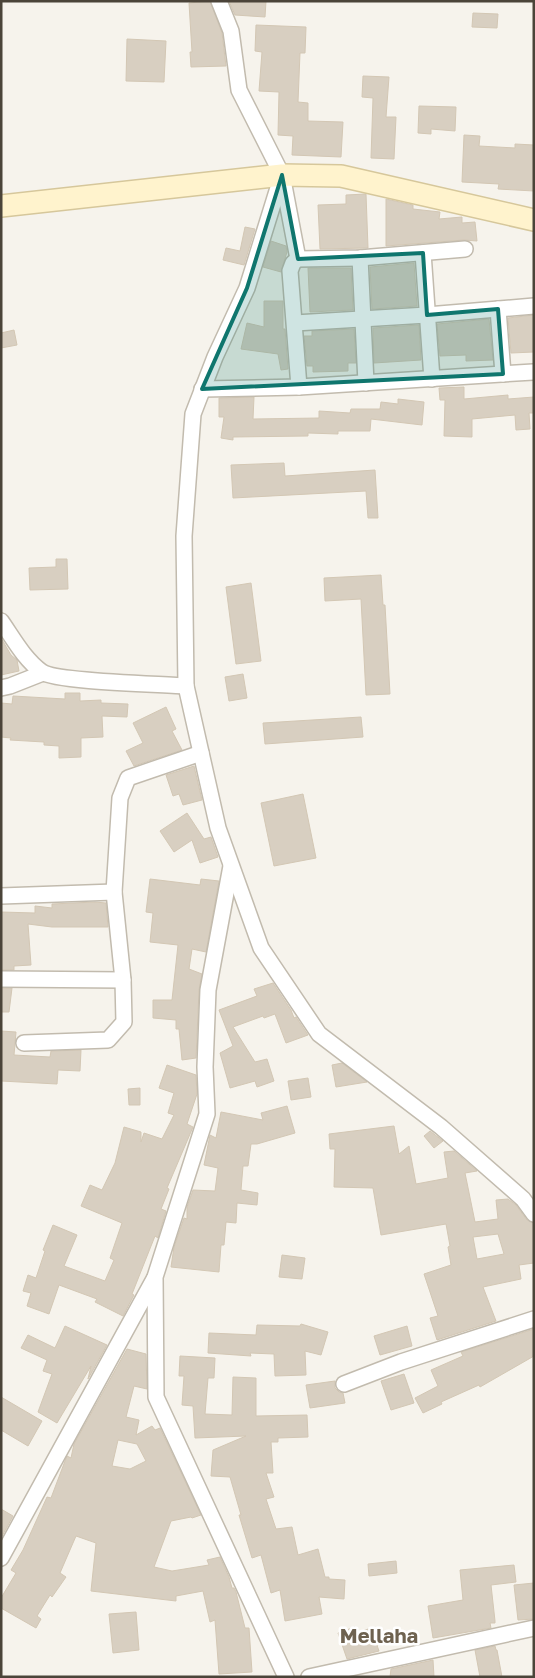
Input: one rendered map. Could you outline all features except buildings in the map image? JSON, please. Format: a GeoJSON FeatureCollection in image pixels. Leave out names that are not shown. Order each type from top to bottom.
{"type":"FeatureCollection","features":[{"type":"Feature","properties":{"kind":"street"},"geometry":{"type":"LineString","coordinates":[[219,1],[230,31],[239,90],[282,175],[298,259]]}},
{"type":"Feature","properties":{"kind":"street"},"geometry":{"type":"LineString","coordinates":[[282,175],[247,288],[215,357],[193,414],[184,536],[186,686],[218,828],[261,948],[319,1034],[441,1127],[523,1199],[534,1214]]}},
{"type":"Feature","properties":{"kind":"street"},"geometry":{"type":"LineString","coordinates":[[1,206],[282,175],[341,176],[534,220]]}},
{"type":"Feature","properties":{"kind":"street"},"geometry":{"type":"LineString","coordinates":[[299,387],[290,272],[292,263],[298,259],[360,258],[465,249]]}},
{"type":"Feature","properties":{"kind":"street"},"geometry":{"type":"LineString","coordinates":[[423,253],[432,379]]}},
{"type":"Feature","properties":{"kind":"street"},"geometry":{"type":"LineString","coordinates":[[360,258],[366,383]]}},
{"type":"Feature","properties":{"kind":"street"},"geometry":{"type":"LineString","coordinates":[[295,323],[534,306]]}},
{"type":"Feature","properties":{"kind":"street"},"geometry":{"type":"LineString","coordinates":[[498,309],[503,374]]}},
{"type":"Feature","properties":{"kind":"street"},"geometry":{"type":"LineString","coordinates":[[202,390],[299,387],[533,372]]}},
{"type":"Feature","properties":{"kind":"street"},"geometry":{"type":"LineString","coordinates":[[1,621],[24,655],[43,673],[67,678],[186,686]]}},
{"type":"Feature","properties":{"kind":"street"},"geometry":{"type":"LineString","coordinates":[[1,688],[43,673]]}},
{"type":"Feature","properties":{"kind":"street"},"geometry":{"type":"LineString","coordinates":[[24,1043],[108,1040],[124,1022],[123,980],[114,892],[120,798],[128,778],[201,753]]}},
{"type":"Feature","properties":{"kind":"street"},"geometry":{"type":"LineString","coordinates":[[1,1558],[155,1277],[207,1114],[205,1067],[208,990],[231,865]]}},
{"type":"Feature","properties":{"kind":"street"},"geometry":{"type":"LineString","coordinates":[[1,896],[114,892]]}},
{"type":"Feature","properties":{"kind":"street"},"geometry":{"type":"LineString","coordinates":[[1,978],[123,980]]}},
{"type":"Feature","properties":{"kind":"street"},"geometry":{"type":"LineString","coordinates":[[155,1277],[156,1397],[286,1677]]}},
{"type":"Feature","properties":{"kind":"street"},"geometry":{"type":"LineString","coordinates":[[344,1384],[402,1362],[534,1319]]}},
{"type":"Feature","properties":{"kind":"street"},"geometry":{"type":"LineString","coordinates":[[309,1677],[534,1628]]}},
{"type":"Feature","properties":{"kind":"highlighted area"},"geometry":{"type":"Polygon","coordinates":[[[282,175],[298,259],[423,253],[427,315],[498,309],[503,374],[202,389],[247,288],[282,175]]]}},
{"type":"Feature","properties":{"kind":"district","name":"Mellaha"},"geometry":{"type":"Point","coordinates":[379,1635]}}]}
